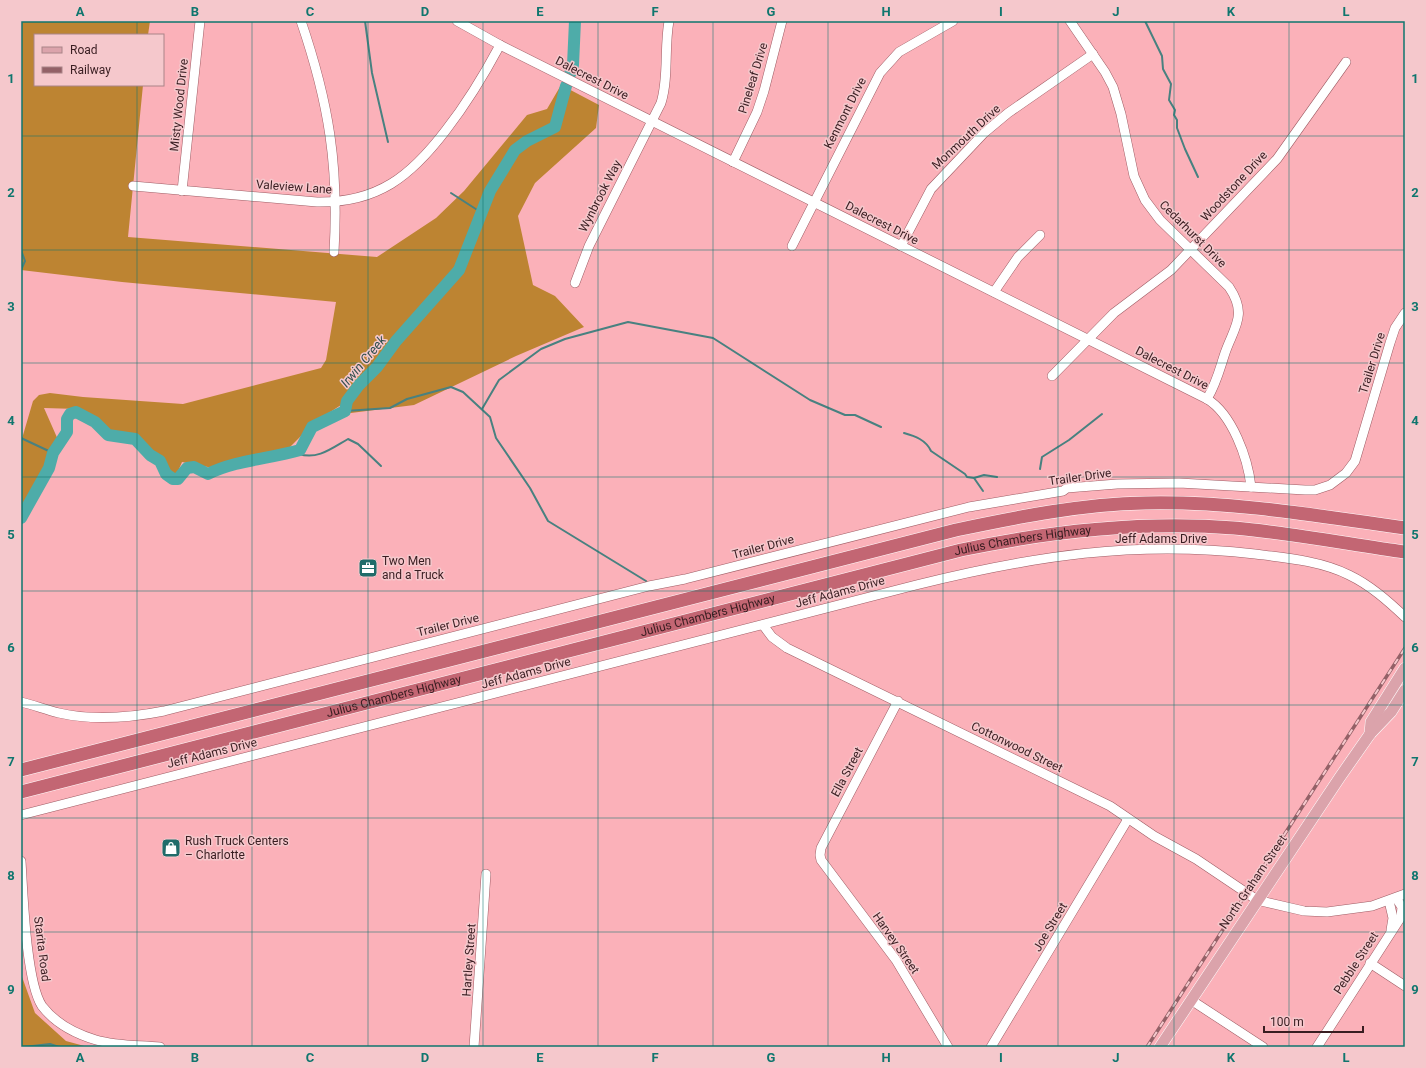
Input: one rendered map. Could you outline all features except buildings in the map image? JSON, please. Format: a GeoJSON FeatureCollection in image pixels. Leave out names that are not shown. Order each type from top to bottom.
{"type":"FeatureCollection","features":[{"type":"Feature","properties":{"kind":"highway","name":"Julius Chambers Highway"},"geometry":{"type":"LineString","coordinates":[[21,770],[956,530],[1024,516],[1124,504],[1213,504],[1268,509],[1405,528]]}},
{"type":"Feature","properties":{"kind":"highway","name":"Julius Chambers Highway"},"geometry":{"type":"LineString","coordinates":[[21,792],[961,550],[1005,541],[1068,531],[1106,528],[1219,528],[1268,532],[1405,552]]}},
{"type":"Feature","properties":{"kind":"main road","name":"North Graham Street"},"geometry":{"type":"LineString","coordinates":[[1370,734],[1371,722],[1405,668]]}},
{"type":"Feature","properties":{"kind":"main road","name":"North Graham Street"},"geometry":{"type":"LineString","coordinates":[[1160,1047],[1257,900],[1370,734],[1391,712],[1405,690]]}},
{"type":"Feature","properties":{"kind":"street","name":"Misty Wood Drive"},"geometry":{"type":"LineString","coordinates":[[182,190],[200,21]]}},
{"type":"Feature","properties":{"kind":"street"},"geometry":{"type":"LineString","coordinates":[[301,21],[321,86],[329,121],[336,202],[334,252]]}},
{"type":"Feature","properties":{"kind":"street","name":"Dalecrest Drive"},"geometry":{"type":"LineString","coordinates":[[457,21],[500,45],[1207,399],[1218,407],[1230,424],[1246,463],[1251,487]]}},
{"type":"Feature","properties":{"kind":"street"},"geometry":{"type":"LineString","coordinates":[[652,121],[661,103],[665,88],[665,49],[669,21]]}},
{"type":"Feature","properties":{"kind":"street","name":"Pineleaf Drive"},"geometry":{"type":"LineString","coordinates":[[733,162],[757,112],[782,21]]}},
{"type":"Feature","properties":{"kind":"street","name":"Kenmont Drive"},"geometry":{"type":"LineString","coordinates":[[792,246],[880,73],[899,52],[953,21]]}},
{"type":"Feature","properties":{"kind":"street","name":"Cedarhurst Drive"},"geometry":{"type":"LineString","coordinates":[[1070,21],[1105,72],[1118,100],[1131,166],[1141,193],[1153,213],[1229,287],[1236,300],[1238,311],[1236,330],[1225,355],[1218,378],[1207,399]]}},
{"type":"Feature","properties":{"kind":"street","name":"Valeview Lane"},"geometry":{"type":"LineString","coordinates":[[133,186],[317,202],[336,202],[359,197],[384,188],[416,166],[429,152],[468,102],[500,45]]}},
{"type":"Feature","properties":{"kind":"street","name":"Monmouth Drive"},"geometry":{"type":"LineString","coordinates":[[901,246],[931,189],[968,149],[1008,113],[1093,54]]}},
{"type":"Feature","properties":{"kind":"street","name":"Woodstone Drive"},"geometry":{"type":"LineString","coordinates":[[1052,376],[1114,313],[1162,278],[1277,159],[1346,62]]}},
{"type":"Feature","properties":{"kind":"street","name":"Wynbrook Way"},"geometry":{"type":"LineString","coordinates":[[575,283],[589,246],[652,121]]}},
{"type":"Feature","properties":{"kind":"street"},"geometry":{"type":"LineString","coordinates":[[994,292],[1018,257],[1040,235]]}},
{"type":"Feature","properties":{"kind":"street","name":"Trailer Drive"},"geometry":{"type":"LineString","coordinates":[[21,702],[59,713],[89,717],[117,718],[151,714],[968,507],[1062,491],[1067,488],[1116,484],[1179,483],[1315,490],[1330,485],[1346,473],[1355,461],[1390,343],[1396,328],[1405,313]]}},
{"type":"Feature","properties":{"kind":"street","name":"Jeff Adams Drive"},"geometry":{"type":"LineString","coordinates":[[21,815],[998,566],[1064,555],[1105,550],[1146,549],[1233,552],[1318,564],[1356,579],[1388,601],[1405,617]]}},
{"type":"Feature","properties":{"kind":"street","name":"Cottonwood Street"},"geometry":{"type":"LineString","coordinates":[[763,625],[772,637],[787,648],[1110,806],[1156,837],[1196,859],[1257,900],[1289,908],[1320,912],[1353,909],[1392,899],[1405,894]]}},
{"type":"Feature","properties":{"kind":"street","name":"Ella Street"},"geometry":{"type":"LineString","coordinates":[[820,856],[821,848],[842,806],[898,701]]}},
{"type":"Feature","properties":{"kind":"street","name":"Joe Street"},"geometry":{"type":"LineString","coordinates":[[991,1047],[1128,819]]}},
{"type":"Feature","properties":{"kind":"street","name":"Harvey Street"},"geometry":{"type":"LineString","coordinates":[[820,856],[821,860],[896,960],[948,1047]]}},
{"type":"Feature","properties":{"kind":"street","name":"Starita Road"},"geometry":{"type":"LineString","coordinates":[[21,861],[25,920],[33,981],[40,1001],[49,1014],[70,1029],[95,1040],[130,1046],[160,1047]]}},
{"type":"Feature","properties":{"kind":"street","name":"Hartley Street"},"geometry":{"type":"LineString","coordinates":[[474,1047],[486,874]]}},
{"type":"Feature","properties":{"kind":"street","name":"Pebble Street"},"geometry":{"type":"LineString","coordinates":[[1390,933],[1393,918],[1392,899],[1400,903],[1402,912],[1397,923]]}},
{"type":"Feature","properties":{"kind":"street","name":"Pebble Street"},"geometry":{"type":"LineString","coordinates":[[1317,1047],[1370,963],[1405,912]]}},
{"type":"Feature","properties":{"kind":"street"},"geometry":{"type":"LineString","coordinates":[[1370,963],[1405,986]]}},
{"type":"Feature","properties":{"kind":"street"},"geometry":{"type":"LineString","coordinates":[[1191,1000],[1263,1047]]}},
{"type":"Feature","properties":{"kind":"shaded area"},"geometry":{"type":"Polygon","coordinates":[[[21,21],[150,21],[148,34],[34,34],[34,86],[143,86],[128,237],[377,257],[436,218],[464,191],[527,115],[547,109],[561,85],[599,105],[596,128],[535,183],[518,216],[533,285],[555,296],[584,327],[516,356],[414,405],[343,414],[344,403],[315,422],[287,450],[213,468],[182,462],[176,476],[141,439],[126,432],[107,434],[77,409],[44,408],[59,442],[50,455],[35,495],[21,514],[21,442],[33,401],[39,395],[50,393],[83,397],[183,404],[321,368],[326,360],[336,302],[122,282],[21,270],[21,21]]]}},
{"type":"Feature","properties":{"kind":"shaded area"},"geometry":{"type":"Polygon","coordinates":[[[21,974],[35,1013],[66,1041],[88,1047],[21,1047],[21,974]]]}},
{"type":"Feature","properties":{"kind":"waterway"},"geometry":{"type":"LineString","coordinates":[[365,21],[372,73],[388,142]]}},
{"type":"Feature","properties":{"kind":"waterway","name":"Irwin Creek"},"geometry":{"type":"LineString","coordinates":[[570,74],[573,65],[575,21]]}},
{"type":"Feature","properties":{"kind":"waterway"},"geometry":{"type":"LineString","coordinates":[[1145,21],[1162,56],[1163,69],[1171,84],[1169,100],[1175,110],[1174,115],[1177,120],[1177,128],[1198,177]]}},
{"type":"Feature","properties":{"kind":"waterway","name":"Irwin Creek"},"geometry":{"type":"LineString","coordinates":[[21,518],[49,468],[53,453],[67,432],[67,419],[70,414],[76,412],[95,422],[108,435],[135,439],[150,455],[160,461],[166,474],[173,479],[178,479],[187,468],[194,467],[208,474],[219,469],[241,463],[300,450],[312,427],[345,411],[347,401],[359,385],[377,367],[396,341],[459,270],[490,191],[515,150],[527,141],[555,127],[566,86]]}},
{"type":"Feature","properties":{"kind":"waterway"},"geometry":{"type":"LineString","coordinates":[[451,193],[482,213]]}},
{"type":"Feature","properties":{"kind":"waterway"},"geometry":{"type":"LineString","coordinates":[[21,250],[25,261],[21,270]]}},
{"type":"Feature","properties":{"kind":"waterway"},"geometry":{"type":"LineString","coordinates":[[21,276],[21,281]]}},
{"type":"Feature","properties":{"kind":"waterway"},"geometry":{"type":"LineString","coordinates":[[482,409],[499,380],[541,349],[565,339],[628,322],[713,338],[810,400],[845,415],[855,415],[881,427]]}},
{"type":"Feature","properties":{"kind":"waterway"},"geometry":{"type":"LineString","coordinates":[[345,411],[390,408],[407,399],[451,387],[463,392],[490,417],[496,438],[530,488],[548,521],[646,581]]}},
{"type":"Feature","properties":{"kind":"waterway"},"geometry":{"type":"LineString","coordinates":[[1040,469],[1042,457],[1069,440],[1102,414]]}},
{"type":"Feature","properties":{"kind":"waterway"},"geometry":{"type":"LineString","coordinates":[[904,433],[923,441],[931,451],[965,474],[967,477],[974,478],[984,475],[997,477]]}},
{"type":"Feature","properties":{"kind":"waterway"},"geometry":{"type":"LineString","coordinates":[[21,438],[53,453]]}},
{"type":"Feature","properties":{"kind":"waterway"},"geometry":{"type":"LineString","coordinates":[[300,450],[299,454],[319,454],[348,439],[358,444],[381,466]]}},
{"type":"Feature","properties":{"kind":"waterway"},"geometry":{"type":"LineString","coordinates":[[974,478],[983,491]]}},
{"type":"Feature","properties":{"kind":"waterway"},"geometry":{"type":"LineString","coordinates":[[24,1047],[50,1044],[59,1047]]}},
{"type":"Feature","properties":{"kind":"railway"},"geometry":{"type":"LineString","coordinates":[[1147,1047],[1405,648]]}},
{"type":"Feature","properties":{"kind":"place","name":"Two Men and a Truck"},"geometry":{"type":"Point","coordinates":[368,568]}},
{"type":"Feature","properties":{"kind":"place","name":"Rush Truck Centers – Charlotte"},"geometry":{"type":"Point","coordinates":[171,848]}}]}
